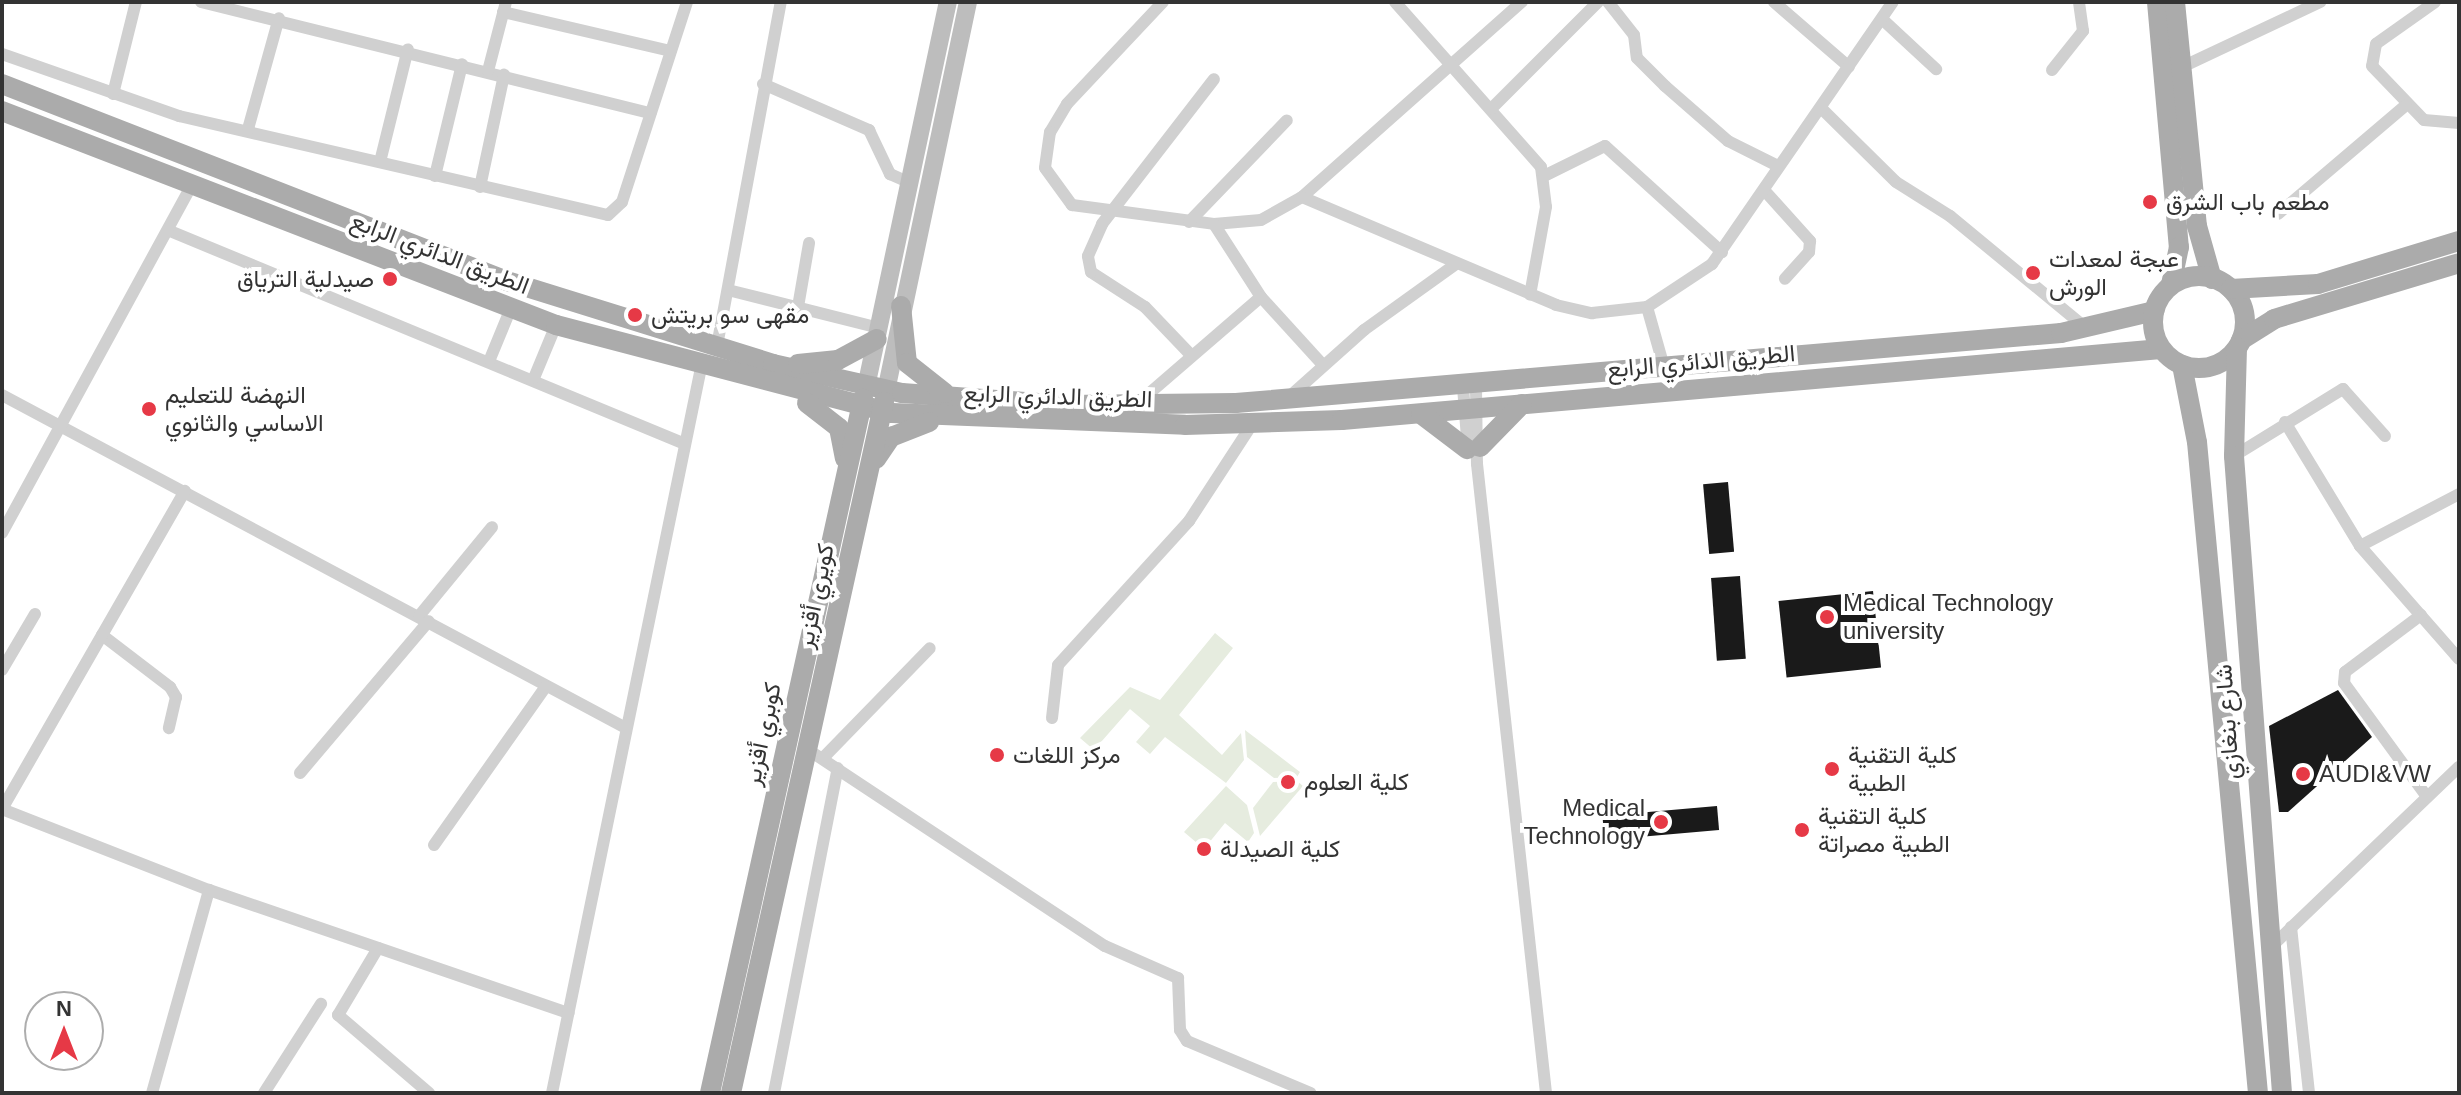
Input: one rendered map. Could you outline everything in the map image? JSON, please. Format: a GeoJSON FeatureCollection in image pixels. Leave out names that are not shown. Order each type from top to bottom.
{"type":"FeatureCollection","features":[{"type":"Feature","properties":{"kind":"main road"},"geometry":{"type":"LineString","coordinates":[[876,389],[878,334],[948,2]]}},
{"type":"Feature","properties":{"kind":"main road"},"geometry":{"type":"LineString","coordinates":[[876,389],[901,306],[968,2]]}},
{"type":"Feature","properties":{"kind":"main road"},"geometry":{"type":"LineString","coordinates":[[2157,2],[2179,235],[2171,285],[2154,311],[2161,349],[2182,365],[2215,365],[2274,319],[2459,263]]}},
{"type":"Feature","properties":{"kind":"main road"},"geometry":{"type":"LineString","coordinates":[[2175,2],[2197,226],[2212,279]]}},
{"type":"Feature","properties":{"kind":"main road","name":"الطريق الدائري الرابع"},"geometry":{"type":"LineString","coordinates":[[2,84],[507,281],[773,364],[876,389],[968,399],[1138,403],[1469,387],[2088,330],[2154,311]]}},
{"type":"Feature","properties":{"kind":"main road","name":"الطريق الدائري الرابع"},"geometry":{"type":"LineString","coordinates":[[2,111],[556,325],[701,368],[882,412],[950,418],[1253,423],[1421,414],[2161,349]]}},
{"type":"Feature","properties":{"kind":"main road"},"geometry":{"type":"LineString","coordinates":[[2171,285],[2212,279],[2231,289],[2318,284],[2459,241]]}},
{"type":"Feature","properties":{"kind":"main road"},"geometry":{"type":"LineString","coordinates":[[2231,289],[2242,308],[2239,344]]}},
{"type":"Feature","properties":{"kind":"main road"},"geometry":{"type":"LineString","coordinates":[[901,306],[912,370],[968,399]]}},
{"type":"Feature","properties":{"kind":"main road"},"geometry":{"type":"LineString","coordinates":[[773,364],[838,360],[878,334]]}},
{"type":"Feature","properties":{"kind":"main road","name":"شارع بنغازي"},"geometry":{"type":"LineString","coordinates":[[2239,344],[2234,456],[2282,1093]]}},
{"type":"Feature","properties":{"kind":"main road","name":"شارع بنغازي"},"geometry":{"type":"LineString","coordinates":[[2182,365],[2197,442],[2258,1093]]}},
{"type":"Feature","properties":{"kind":"main road"},"geometry":{"type":"LineString","coordinates":[[779,388],[839,428],[844,481]]}},
{"type":"Feature","properties":{"kind":"main road","name":"كوبري أقزير"},"geometry":{"type":"LineString","coordinates":[[710,1093],[844,481],[861,409],[876,389]]}},
{"type":"Feature","properties":{"kind":"main road","name":"كويري أقزير"},"geometry":{"type":"LineString","coordinates":[[731,1093],[815,754],[882,412],[876,389]]}},
{"type":"Feature","properties":{"kind":"main road"},"geometry":{"type":"LineString","coordinates":[[1421,414],[1475,453],[1523,404]]}},
{"type":"Feature","properties":{"kind":"main road"},"geometry":{"type":"LineString","coordinates":[[866,485],[891,437],[950,418]]}},
{"type":"Feature","properties":{"kind":"main road"},"geometry":{"type":"LineString","coordinates":[[2249,1000],[2274,997]]}},
{"type":"Feature","properties":{"kind":"street"},"geometry":{"type":"LineString","coordinates":[[113,94],[136,2]]}},
{"type":"Feature","properties":{"kind":"street"},"geometry":{"type":"LineString","coordinates":[[201,2],[408,49],[651,113]]}},
{"type":"Feature","properties":{"kind":"street"},"geometry":{"type":"LineString","coordinates":[[2,54],[113,94],[435,176],[608,215],[622,202],[687,2]]}},
{"type":"Feature","properties":{"kind":"street"},"geometry":{"type":"LineString","coordinates":[[717,346],[763,84],[781,2]]}},
{"type":"Feature","properties":{"kind":"street"},"geometry":{"type":"LineString","coordinates":[[1163,2],[1067,104],[1045,151],[1058,194],[1109,214],[1214,224],[1261,220],[1302,197],[1452,69],[1519,3]]}},
{"type":"Feature","properties":{"kind":"street"},"geometry":{"type":"LineString","coordinates":[[1395,2],[1491,109],[1544,176],[1530,295]]}},
{"type":"Feature","properties":{"kind":"street"},"geometry":{"type":"LineString","coordinates":[[1491,109],[1598,2]]}},
{"type":"Feature","properties":{"kind":"street"},"geometry":{"type":"LineString","coordinates":[[1608,2],[1634,35],[1637,58],[1665,86],[1728,141],[1778,166]]}},
{"type":"Feature","properties":{"kind":"street"},"geometry":{"type":"LineString","coordinates":[[1774,2],[1849,67]]}},
{"type":"Feature","properties":{"kind":"street"},"geometry":{"type":"LineString","coordinates":[[1302,197],[1530,295],[1592,313],[1647,307],[1693,282],[1722,252],[1893,2]]}},
{"type":"Feature","properties":{"kind":"street"},"geometry":{"type":"LineString","coordinates":[[2182,67],[2320,2]]}},
{"type":"Feature","properties":{"kind":"street"},"geometry":{"type":"LineString","coordinates":[[2435,2],[2372,50],[2372,66],[2406,105],[2424,120],[2459,123]]}},
{"type":"Feature","properties":{"kind":"street"},"geometry":{"type":"LineString","coordinates":[[2052,70],[2083,31],[2081,3]]}},
{"type":"Feature","properties":{"kind":"street"},"geometry":{"type":"LineString","coordinates":[[488,71],[504,7],[671,51]]}},
{"type":"Feature","properties":{"kind":"street"},"geometry":{"type":"LineString","coordinates":[[248,129],[279,18]]}},
{"type":"Feature","properties":{"kind":"street"},"geometry":{"type":"LineString","coordinates":[[1882,19],[1936,69]]}},
{"type":"Feature","properties":{"kind":"street"},"geometry":{"type":"LineString","coordinates":[[380,162],[408,49]]}},
{"type":"Feature","properties":{"kind":"street"},"geometry":{"type":"LineString","coordinates":[[435,176],[462,64]]}},
{"type":"Feature","properties":{"kind":"street"},"geometry":{"type":"LineString","coordinates":[[480,187],[504,75]]}},
{"type":"Feature","properties":{"kind":"street"},"geometry":{"type":"LineString","coordinates":[[1189,353],[1145,307],[1091,272],[1089,245],[1109,214],[1214,79]]}},
{"type":"Feature","properties":{"kind":"street"},"geometry":{"type":"LineString","coordinates":[[763,84],[869,130],[890,174],[908,182]]}},
{"type":"Feature","properties":{"kind":"street"},"geometry":{"type":"LineString","coordinates":[[2278,214],[2406,105]]}},
{"type":"Feature","properties":{"kind":"street"},"geometry":{"type":"LineString","coordinates":[[1821,108],[1896,182],[1950,216],[2088,330]]}},
{"type":"Feature","properties":{"kind":"street"},"geometry":{"type":"LineString","coordinates":[[1189,222],[1287,120]]}},
{"type":"Feature","properties":{"kind":"street"},"geometry":{"type":"LineString","coordinates":[[1544,176],[1605,146],[1722,252]]}},
{"type":"Feature","properties":{"kind":"street"},"geometry":{"type":"LineString","coordinates":[[2,533],[42,471],[58,422],[170,231],[192,185]]}},
{"type":"Feature","properties":{"kind":"street"},"geometry":{"type":"LineString","coordinates":[[1764,190],[1810,241],[1785,279]]}},
{"type":"Feature","properties":{"kind":"street"},"geometry":{"type":"LineString","coordinates":[[1214,224],[1261,297],[1322,364]]}},
{"type":"Feature","properties":{"kind":"street"},"geometry":{"type":"LineString","coordinates":[[170,231],[490,359],[685,444]]}},
{"type":"Feature","properties":{"kind":"street"},"geometry":{"type":"LineString","coordinates":[[798,307],[809,243]]}},
{"type":"Feature","properties":{"kind":"street"},"geometry":{"type":"LineString","coordinates":[[1289,397],[1322,364],[1456,264]]}},
{"type":"Feature","properties":{"kind":"street"},"geometry":{"type":"LineString","coordinates":[[728,290],[798,307],[878,334]]}},
{"type":"Feature","properties":{"kind":"street"},"geometry":{"type":"LineString","coordinates":[[1138,403],[1189,353],[1261,297]]}},
{"type":"Feature","properties":{"kind":"street"},"geometry":{"type":"LineString","coordinates":[[1647,307],[1664,367]]}},
{"type":"Feature","properties":{"kind":"street"},"geometry":{"type":"LineString","coordinates":[[490,359],[511,308]]}},
{"type":"Feature","properties":{"kind":"street"},"geometry":{"type":"LineString","coordinates":[[534,378],[556,325]]}},
{"type":"Feature","properties":{"kind":"street"},"geometry":{"type":"LineString","coordinates":[[552,1093],[624,727],[701,368]]}},
{"type":"Feature","properties":{"kind":"street"},"geometry":{"type":"LineString","coordinates":[[1469,387],[1546,1093]]}},
{"type":"Feature","properties":{"kind":"street"},"geometry":{"type":"LineString","coordinates":[[2234,456],[2343,389],[2385,436]]}},
{"type":"Feature","properties":{"kind":"street"},"geometry":{"type":"LineString","coordinates":[[2,395],[58,422],[624,727]]}},
{"type":"Feature","properties":{"kind":"street"},"geometry":{"type":"LineString","coordinates":[[2285,422],[2360,546],[2459,659]]}},
{"type":"Feature","properties":{"kind":"street"},"geometry":{"type":"LineString","coordinates":[[1052,718],[1058,665],[1213,492],[1253,423]]}},
{"type":"Feature","properties":{"kind":"street"},"geometry":{"type":"LineString","coordinates":[[185,491],[2,809],[209,890],[569,1013]]}},
{"type":"Feature","properties":{"kind":"street"},"geometry":{"type":"LineString","coordinates":[[2360,546],[2459,494]]}},
{"type":"Feature","properties":{"kind":"street"},"geometry":{"type":"LineString","coordinates":[[300,773],[492,527]]}},
{"type":"Feature","properties":{"kind":"street"},"geometry":{"type":"LineString","coordinates":[[2,670],[35,614]]}},
{"type":"Feature","properties":{"kind":"street"},"geometry":{"type":"LineString","coordinates":[[2421,615],[2345,672],[2344,683],[2427,797]]}},
{"type":"Feature","properties":{"kind":"street"},"geometry":{"type":"LineString","coordinates":[[102,635],[170,687],[176,697],[169,728]]}},
{"type":"Feature","properties":{"kind":"street"},"geometry":{"type":"LineString","coordinates":[[930,648],[815,754],[1105,946],[1178,978],[1180,1030],[1187,1041],[1311,1093]]}},
{"type":"Feature","properties":{"kind":"street"},"geometry":{"type":"LineString","coordinates":[[434,845],[546,686]]}},
{"type":"Feature","properties":{"kind":"street"},"geometry":{"type":"LineString","coordinates":[[2270,948],[2459,767]]}},
{"type":"Feature","properties":{"kind":"street"},"geometry":{"type":"LineString","coordinates":[[774,1093],[838,768]]}},
{"type":"Feature","properties":{"kind":"street"},"geometry":{"type":"LineString","coordinates":[[152,1093],[209,890]]}},
{"type":"Feature","properties":{"kind":"street"},"geometry":{"type":"LineString","coordinates":[[2291,927],[2309,1093]]}},
{"type":"Feature","properties":{"kind":"street"},"geometry":{"type":"LineString","coordinates":[[378,948],[338,1015],[429,1093]]}},
{"type":"Feature","properties":{"kind":"street"},"geometry":{"type":"LineString","coordinates":[[264,1093],[321,1004]]}},
{"type":"Feature","properties":{"kind":"shaded area"},"geometry":{"type":"Polygon","coordinates":[[[1215,633],[1233,648],[1179,715],[1222,755],[1241,733],[1244,760],[1226,783],[1165,737],[1150,754],[1136,742],[1150,726],[1130,709],[1094,750],[1080,738],[1130,687],[1160,700],[1215,633]]]}},
{"type":"Feature","properties":{"kind":"shaded area"},"geometry":{"type":"Polygon","coordinates":[[[1245,730],[1300,772],[1297,777],[1274,778],[1247,757],[1245,730]]]}},
{"type":"Feature","properties":{"kind":"shaded area"},"geometry":{"type":"Polygon","coordinates":[[[1297,781],[1303,786],[1260,836],[1253,808],[1273,782],[1297,781]]]}},
{"type":"Feature","properties":{"kind":"shaded area"},"geometry":{"type":"Polygon","coordinates":[[[1226,786],[1247,805],[1254,833],[1248,842],[1225,823],[1204,849],[1184,832],[1226,786]]]}},
{"type":"Feature","properties":{"kind":"building"},"geometry":{"type":"Polygon","coordinates":[[[1728,482],[1734,552],[1709,554],[1703,484],[1728,482]]]}},
{"type":"Feature","properties":{"kind":"building"},"geometry":{"type":"Polygon","coordinates":[[[1740,576],[1746,659],[1717,661],[1711,578],[1740,576]]]}},
{"type":"Feature","properties":{"kind":"building"},"geometry":{"type":"Polygon","coordinates":[[[1873,591],[1881,668],[1787,678],[1779,601],[1873,591]]]}},
{"type":"Feature","properties":{"kind":"building","name":"AUDI&VW"},"geometry":{"type":"Polygon","coordinates":[[[2338,690],[2372,737],[2288,812],[2279,812],[2269,726],[2338,690]]]}},
{"type":"Feature","properties":{"kind":"building","name":"Medical Technology"},"geometry":{"type":"Polygon","coordinates":[[[1717,806],[1719,830],[1605,840],[1602,816],[1717,806]]]}},
{"type":"Feature","properties":{"kind":"place","name":"مطعم باب الشرق"},"geometry":{"type":"Point","coordinates":[2150,202]}},
{"type":"Feature","properties":{"kind":"place","name":"عبجة لمعدات الورش"},"geometry":{"type":"Point","coordinates":[2033,273]}},
{"type":"Feature","properties":{"kind":"place","name":"صيدلية الترياق"},"geometry":{"type":"Point","coordinates":[390,279]}},
{"type":"Feature","properties":{"kind":"place","name":"مقهى سو بريتش"},"geometry":{"type":"Point","coordinates":[635,315]}},
{"type":"Feature","properties":{"kind":"place","name":"النهضة للتعليم الاساسي والثانوي"},"geometry":{"type":"Point","coordinates":[149,409]}},
{"type":"Feature","properties":{"kind":"place","name":"Medical Technology university"},"geometry":{"type":"Point","coordinates":[1827,617]}},
{"type":"Feature","properties":{"kind":"place","name":"مركز اللغات"},"geometry":{"type":"Point","coordinates":[997,755]}},
{"type":"Feature","properties":{"kind":"place","name":"كلية التقنية الطبية"},"geometry":{"type":"Point","coordinates":[1832,769]}},
{"type":"Feature","properties":{"kind":"place","name":"AUDI&VW"},"geometry":{"type":"Point","coordinates":[2303,774]}},
{"type":"Feature","properties":{"kind":"place","name":"كلية العلوم"},"geometry":{"type":"Point","coordinates":[1288,782]}},
{"type":"Feature","properties":{"kind":"place","name":"Medical Technology"},"geometry":{"type":"Point","coordinates":[1661,822]}},
{"type":"Feature","properties":{"kind":"place","name":"كلية التقنية الطبية مصراتة"},"geometry":{"type":"Point","coordinates":[1802,830]}},
{"type":"Feature","properties":{"kind":"place","name":"كلية الصيدلة"},"geometry":{"type":"Point","coordinates":[1204,849]}}]}
